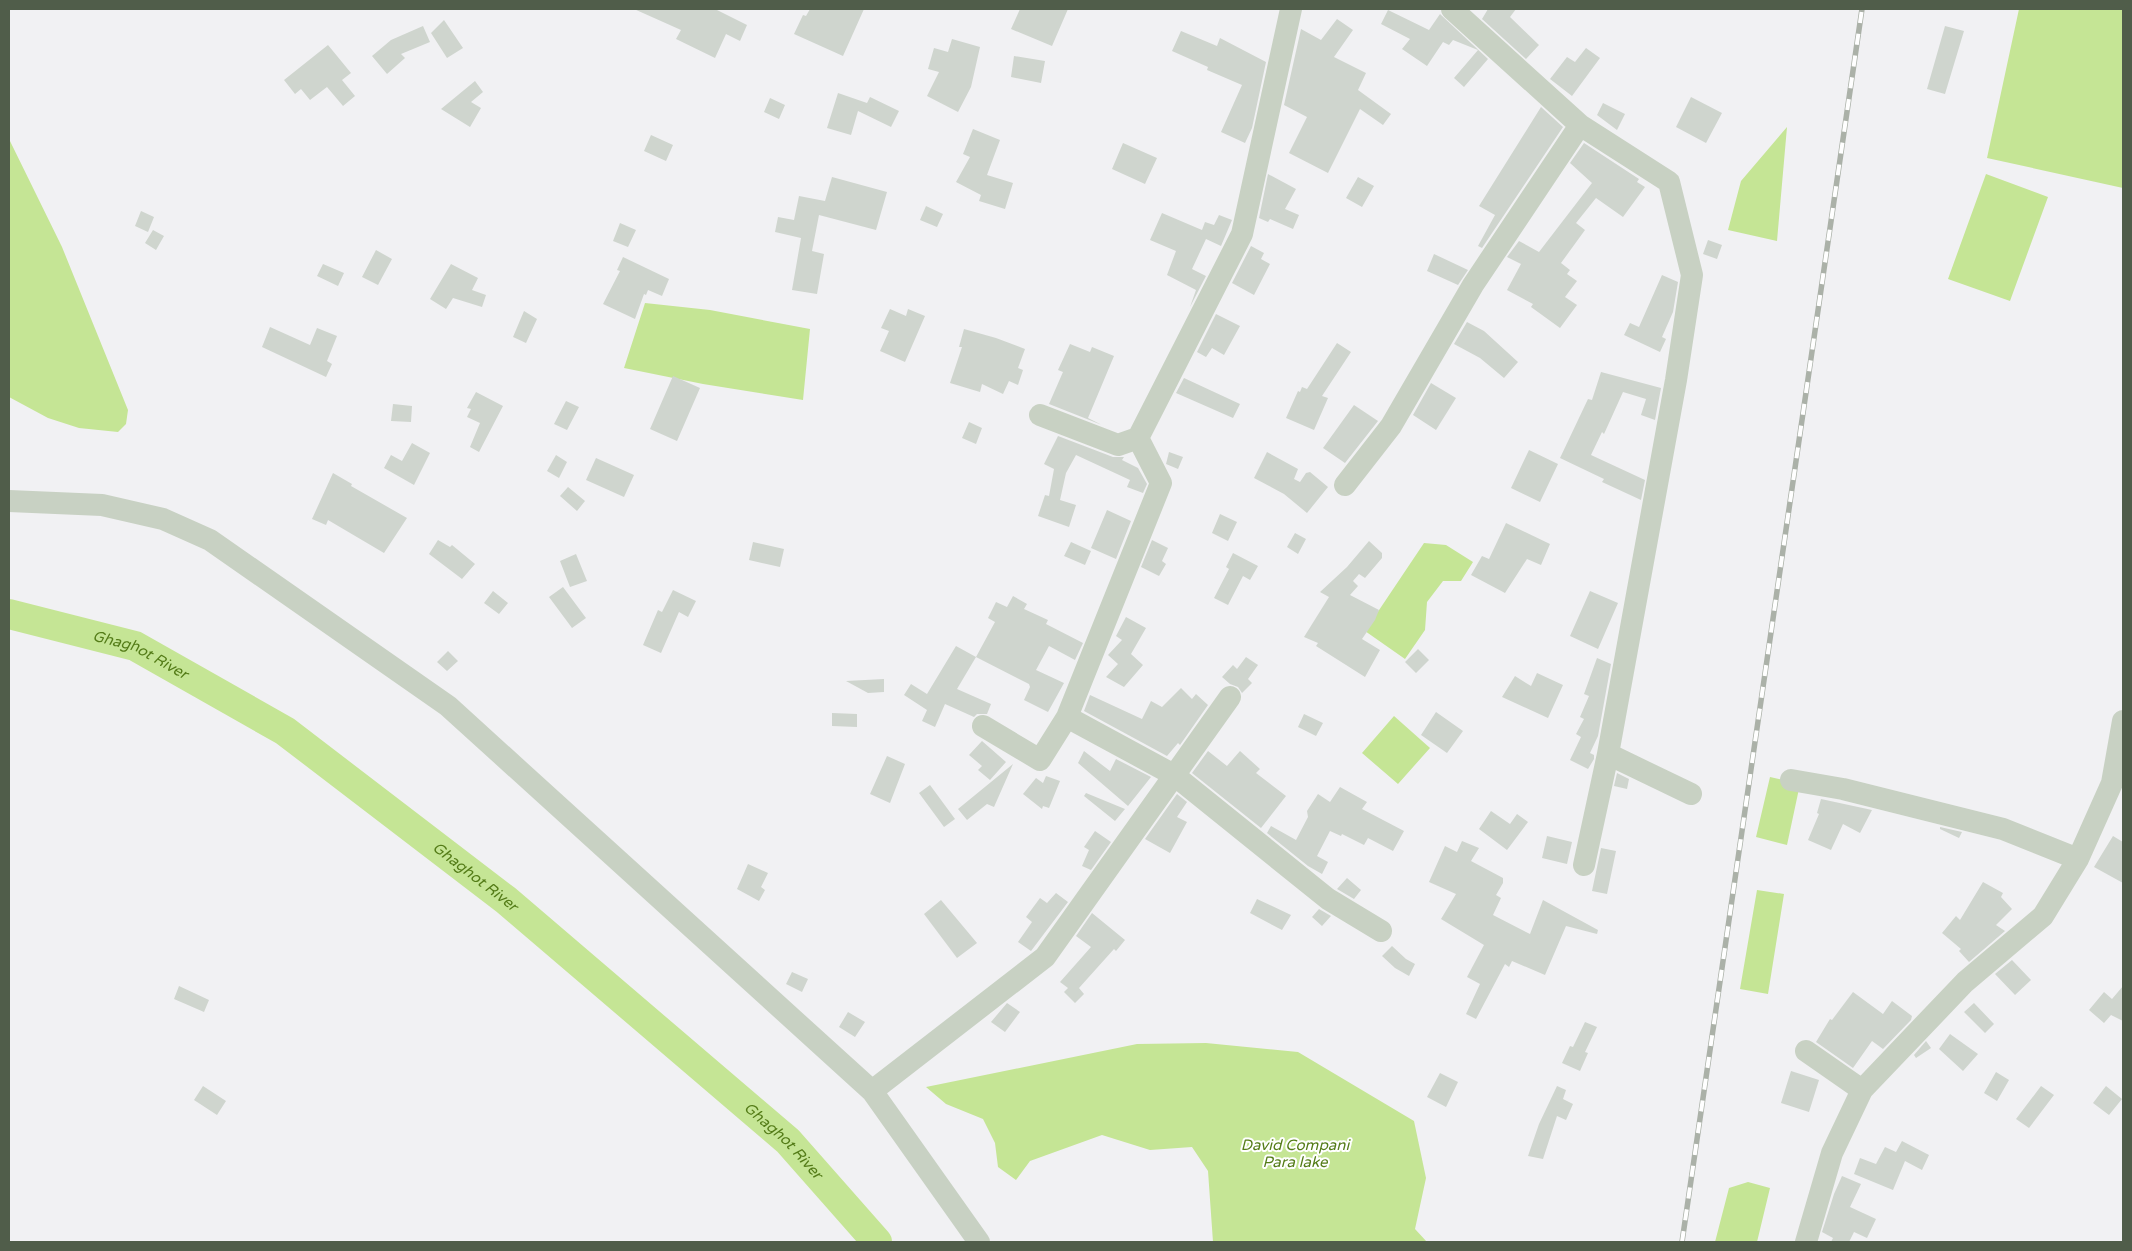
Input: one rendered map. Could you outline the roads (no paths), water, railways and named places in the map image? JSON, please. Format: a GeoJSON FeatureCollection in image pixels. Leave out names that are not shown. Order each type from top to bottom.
{"type":"FeatureCollection","features":[{"type":"Feature","properties":{"kind":"street"},"geometry":{"type":"LineString","coordinates":[[1040,415],[1118,445],[1138,438],[1242,234],[1291,9]]}},
{"type":"Feature","properties":{"kind":"street"},"geometry":{"type":"LineString","coordinates":[[1452,9],[1580,125],[1668,182],[1692,275],[1676,380],[1608,754],[1584,866]]}},
{"type":"Feature","properties":{"kind":"street"},"geometry":{"type":"LineString","coordinates":[[1345,485],[1391,426],[1473,285],[1580,125]]}},
{"type":"Feature","properties":{"kind":"street"},"geometry":{"type":"LineString","coordinates":[[983,726],[1040,760],[1067,717],[1161,483],[1138,438]]}},
{"type":"Feature","properties":{"kind":"street"},"geometry":{"type":"LineString","coordinates":[[9,501],[102,505],[163,519],[218,546],[448,706],[872,1091],[978,1242]]}},
{"type":"Feature","properties":{"kind":"street"},"geometry":{"type":"LineString","coordinates":[[872,1091],[1045,957],[1230,697]]}},
{"type":"Feature","properties":{"kind":"street"},"geometry":{"type":"LineString","coordinates":[[1067,717],[1174,775],[1328,899],[1381,931]]}},
{"type":"Feature","properties":{"kind":"street"},"geometry":{"type":"LineString","coordinates":[[1806,1242],[1832,1153],[1862,1090],[1965,982],[2043,916],[2078,859],[2112,784],[2123,721]]}},
{"type":"Feature","properties":{"kind":"street"},"geometry":{"type":"LineString","coordinates":[[1608,754],[1691,794]]}},
{"type":"Feature","properties":{"kind":"street"},"geometry":{"type":"LineString","coordinates":[[1791,780],[1843,789],[2002,829],[2078,859]]}},
{"type":"Feature","properties":{"kind":"street"},"geometry":{"type":"LineString","coordinates":[[1806,1051],[1862,1090]]}},
{"type":"Feature","properties":{"kind":"water"},"geometry":{"type":"Polygon","coordinates":[[[2019,9],[2123,9],[2123,188],[1987,158],[2019,9]]]}},
{"type":"Feature","properties":{"kind":"water"},"geometry":{"type":"Polygon","coordinates":[[[1787,127],[1777,241],[1728,230],[1741,181],[1787,127]]]}},
{"type":"Feature","properties":{"kind":"water"},"geometry":{"type":"Polygon","coordinates":[[[9,139],[62,247],[128,410],[126,424],[118,432],[79,428],[48,418],[9,397],[9,139]]]}},
{"type":"Feature","properties":{"kind":"water"},"geometry":{"type":"Polygon","coordinates":[[[1986,174],[2048,197],[2010,301],[1948,279],[1986,174]]]}},
{"type":"Feature","properties":{"kind":"water"},"geometry":{"type":"Polygon","coordinates":[[[645,303],[710,310],[810,329],[803,400],[703,384],[624,368],[645,303]]]}},
{"type":"Feature","properties":{"kind":"water"},"geometry":{"type":"Polygon","coordinates":[[[1424,543],[1446,545],[1473,562],[1461,581],[1443,581],[1427,602],[1425,630],[1405,659],[1365,631],[1424,543]]]}},
{"type":"Feature","properties":{"kind":"water"},"geometry":{"type":"Polygon","coordinates":[[[1394,716],[1430,748],[1398,784],[1362,753],[1394,716]]]}},
{"type":"Feature","properties":{"kind":"water"},"geometry":{"type":"Polygon","coordinates":[[[1770,777],[1800,784],[1787,845],[1756,837],[1770,777]]]}},
{"type":"Feature","properties":{"kind":"water"},"geometry":{"type":"Polygon","coordinates":[[[1757,890],[1784,894],[1768,994],[1740,989],[1757,890]]]}},
{"type":"Feature","properties":{"kind":"water","name":"David Compani Para lake"},"geometry":{"type":"Polygon","coordinates":[[[1206,1043],[1298,1052],[1414,1121],[1426,1178],[1415,1229],[1427,1242],[1213,1242],[1208,1171],[1192,1147],[1150,1150],[1102,1135],[1030,1161],[1016,1180],[998,1167],[995,1143],[983,1119],[946,1104],[926,1087],[1137,1044],[1206,1043]]]}},
{"type":"Feature","properties":{"kind":"water"},"geometry":{"type":"Polygon","coordinates":[[[1748,1182],[1770,1188],[1757,1242],[1715,1242],[1729,1188],[1748,1182]]]}},
{"type":"Feature","properties":{"kind":"waterway","name":"Ghaghot River"},"geometry":{"type":"LineString","coordinates":[[9,614],[135,646],[285,731],[506,900],[788,1141],[877,1242]]}},
{"type":"Feature","properties":{"kind":"railway"},"geometry":{"type":"LineString","coordinates":[[1682,1242],[1862,9]]}}]}
